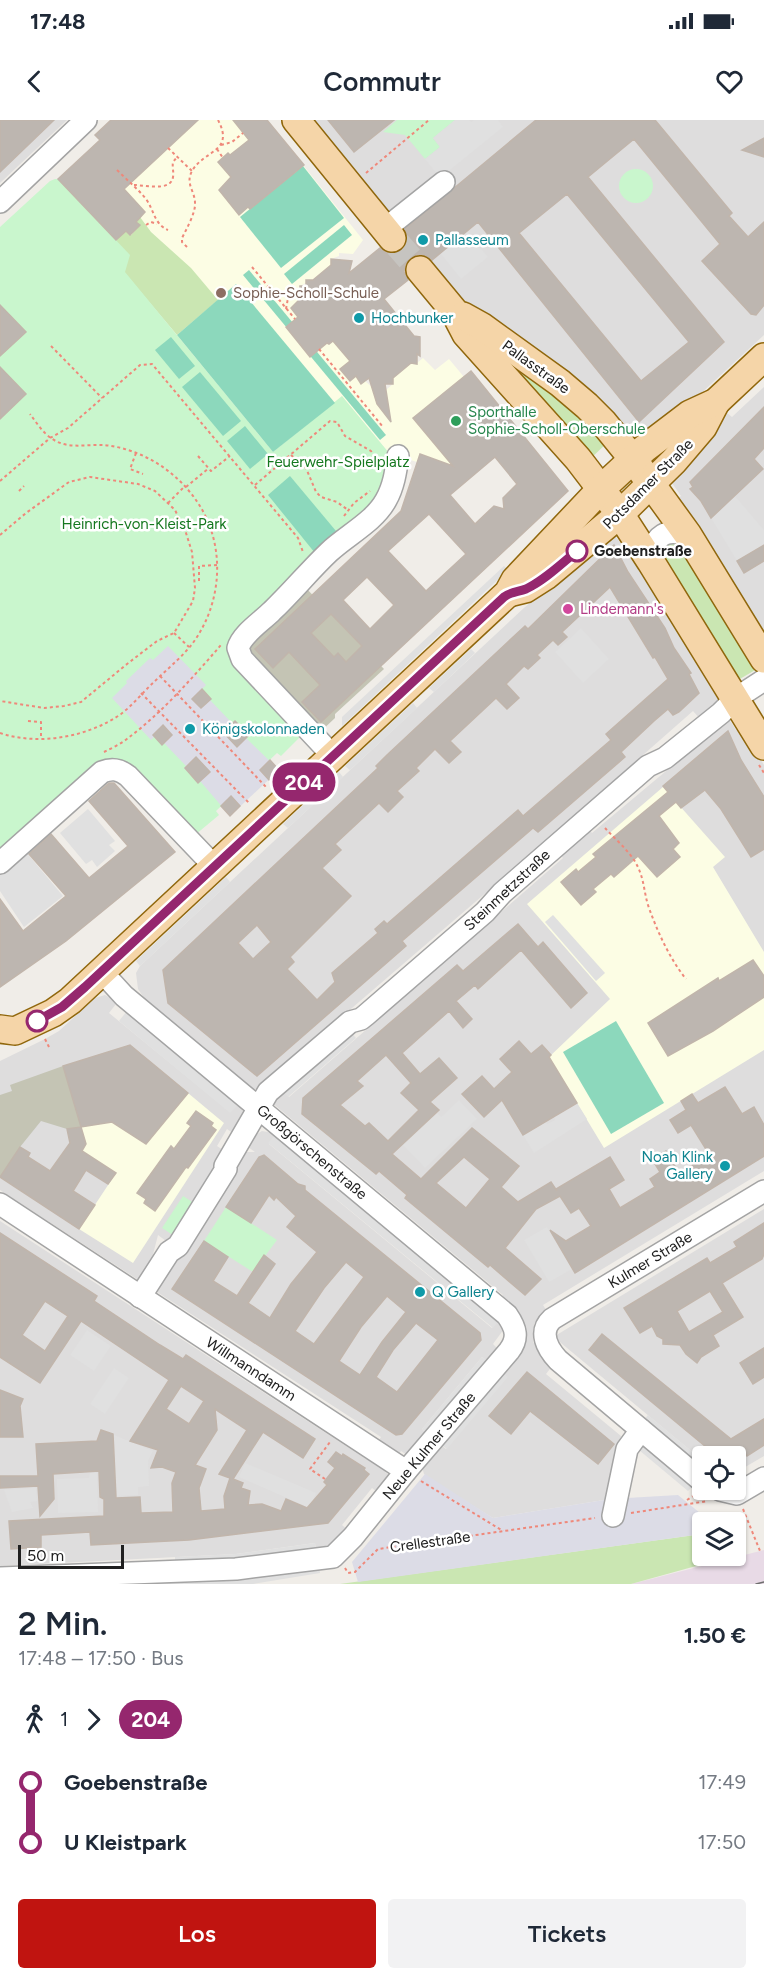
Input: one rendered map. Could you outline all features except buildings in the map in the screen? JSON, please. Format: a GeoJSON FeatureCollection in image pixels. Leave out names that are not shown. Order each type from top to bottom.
{"type":"FeatureCollection","features":[{"type":"Feature","properties":{"kind":"main road"},"geometry":{"type":"LineString","coordinates":[[296,120],[389,233]]}},
{"type":"Feature","properties":{"kind":"main road","name":"Pallasstraße"},"geometry":{"type":"LineString","coordinates":[[420,270],[454,311],[466,334],[578,459],[601,489]]}},
{"type":"Feature","properties":{"kind":"main road","name":"Pallasstraße"},"geometry":{"type":"LineString","coordinates":[[454,311],[481,326],[574,394],[603,422],[633,459]]}},
{"type":"Feature","properties":{"kind":"main road","name":"Potsdamer Straße"},"geometry":{"type":"LineString","coordinates":[[5,1037],[62,1007],[102,972],[508,594],[515,580],[601,489],[633,459],[690,414],[716,402],[764,357]]}},
{"type":"Feature","properties":{"kind":"main road","name":"Potsdamer Straße"},"geometry":{"type":"LineString","coordinates":[[508,594],[525,589],[547,575],[620,514],[703,427],[716,402]]}},
{"type":"Feature","properties":{"kind":"main road"},"geometry":{"type":"LineString","coordinates":[[633,459],[688,535],[764,659]]}},
{"type":"Feature","properties":{"kind":"main road"},"geometry":{"type":"LineString","coordinates":[[601,489],[648,556],[764,746]]}},
{"type":"Feature","properties":{"kind":"street"},"geometry":{"type":"LineString","coordinates":[[0,202],[86,120]]}},
{"type":"Feature","properties":{"kind":"street"},"geometry":{"type":"LineString","coordinates":[[389,233],[444,182]]}},
{"type":"Feature","properties":{"kind":"street"},"geometry":{"type":"LineString","coordinates":[[333,756],[242,659],[238,648],[243,640],[331,550],[366,522],[386,501],[394,479],[398,456]]}},
{"type":"Feature","properties":{"kind":"street"},"geometry":{"type":"LineString","coordinates":[[648,556],[653,545],[665,533],[675,531],[688,535]]}},
{"type":"Feature","properties":{"kind":"street","name":"Steinmetzstraße"},"geometry":{"type":"LineString","coordinates":[[140,1297],[169,1252],[178,1246],[226,1169],[225,1166],[268,1092],[351,1022],[366,1015],[648,766],[665,758],[735,699],[764,680]]}},
{"type":"Feature","properties":{"kind":"street"},"geometry":{"type":"LineString","coordinates":[[4,864],[72,812],[102,772],[108,769],[120,770],[128,776],[214,866]]}},
{"type":"Feature","properties":{"kind":"street","name":"Großgörschenstraße"},"geometry":{"type":"LineString","coordinates":[[102,972],[124,996],[507,1315],[513,1323],[516,1335]]}},
{"type":"Feature","properties":{"kind":"street","name":"Kulmer Straße"},"geometry":{"type":"LineString","coordinates":[[544,1336],[548,1323],[552,1319],[764,1191]]}},
{"type":"Feature","properties":{"kind":"street","name":"Willmanndamm"},"geometry":{"type":"LineString","coordinates":[[0,1204],[406,1471]]}},
{"type":"Feature","properties":{"kind":"street"},"geometry":{"type":"LineString","coordinates":[[516,1335],[544,1336],[546,1343],[558,1359],[692,1473]]}},
{"type":"Feature","properties":{"kind":"street","name":"Neue Kulmer Straße"},"geometry":{"type":"LineString","coordinates":[[337,1553],[353,1537],[515,1343],[516,1335]]}},
{"type":"Feature","properties":{"kind":"street"},"geometry":{"type":"LineString","coordinates":[[613,1516],[627,1449],[641,1430]]}},
{"type":"Feature","properties":{"kind":"street"},"geometry":{"type":"LineString","coordinates":[[746,1485],[764,1478]]}},
{"type":"Feature","properties":{"kind":"street"},"geometry":{"type":"LineString","coordinates":[[0,1578],[236,1569],[333,1557],[337,1553]]}},
{"type":"Feature","properties":{"kind":"path"},"geometry":{"type":"LineString","coordinates":[[187,247],[182,242],[182,238],[195,206],[189,179],[192,171],[221,145],[224,136],[218,120]]}},
{"type":"Feature","properties":{"kind":"path"},"geometry":{"type":"LineString","coordinates":[[350,186],[429,120]]}},
{"type":"Feature","properties":{"kind":"path"},"geometry":{"type":"LineString","coordinates":[[221,145],[232,142],[243,133]]}},
{"type":"Feature","properties":{"kind":"path"},"geometry":{"type":"LineString","coordinates":[[168,148],[192,171]]}},
{"type":"Feature","properties":{"kind":"path"},"geometry":{"type":"LineString","coordinates":[[217,149],[223,158]]}},
{"type":"Feature","properties":{"kind":"path"},"geometry":{"type":"LineString","coordinates":[[132,185],[164,187],[170,184],[174,178],[173,162],[177,157]]}},
{"type":"Feature","properties":{"kind":"path"},"geometry":{"type":"LineString","coordinates":[[117,170],[144,197],[154,211],[159,225]]}},
{"type":"Feature","properties":{"kind":"path"},"geometry":{"type":"LineString","coordinates":[[146,225],[151,222],[168,231]]}},
{"type":"Feature","properties":{"kind":"path"},"geometry":{"type":"LineString","coordinates":[[252,267],[295,319]]}},
{"type":"Feature","properties":{"kind":"path"},"geometry":{"type":"LineString","coordinates":[[286,309],[290,287]]}},
{"type":"Feature","properties":{"kind":"path"},"geometry":{"type":"LineString","coordinates":[[51,346],[102,398]]}},
{"type":"Feature","properties":{"kind":"path"},"geometry":{"type":"LineString","coordinates":[[319,349],[383,427]]}},
{"type":"Feature","properties":{"kind":"path"},"geometry":{"type":"LineString","coordinates":[[0,481],[50,438],[69,428],[140,365],[152,364],[298,538],[304,555]]}},
{"type":"Feature","properties":{"kind":"path"},"geometry":{"type":"LineString","coordinates":[[0,733],[41,739],[58,738],[82,733],[124,712],[189,647],[207,620],[216,594],[216,550],[209,524],[186,487],[158,463],[136,453],[103,445],[64,445],[50,438],[30,414]]}},
{"type":"Feature","properties":{"kind":"path"},"geometry":{"type":"LineString","coordinates":[[255,485],[334,420],[340,425],[345,436],[371,451],[377,457],[381,467]]}},
{"type":"Feature","properties":{"kind":"path"},"geometry":{"type":"LineString","coordinates":[[136,453],[130,469],[143,474]]}},
{"type":"Feature","properties":{"kind":"path"},"geometry":{"type":"LineString","coordinates":[[291,455],[306,468],[316,492],[321,497],[337,502],[348,510]]}},
{"type":"Feature","properties":{"kind":"path"},"geometry":{"type":"LineString","coordinates":[[198,456],[211,471],[230,456]]}},
{"type":"Feature","properties":{"kind":"path"},"geometry":{"type":"LineString","coordinates":[[168,504],[209,468]]}},
{"type":"Feature","properties":{"kind":"path"},"geometry":{"type":"LineString","coordinates":[[0,536],[26,513],[69,482],[90,477],[138,484],[155,491],[175,510],[192,552],[195,588],[193,601],[174,633],[157,641],[81,702],[44,708],[0,700]]}},
{"type":"Feature","properties":{"kind":"path"},"geometry":{"type":"LineString","coordinates":[[19,491],[24,486]]}},
{"type":"Feature","properties":{"kind":"path"},"geometry":{"type":"LineString","coordinates":[[340,521],[348,510],[371,491]]}},
{"type":"Feature","properties":{"kind":"path"},"geometry":{"type":"LineString","coordinates":[[200,581],[200,566],[217,565]]}},
{"type":"Feature","properties":{"kind":"path"},"geometry":{"type":"LineString","coordinates":[[174,633],[189,647]]}},
{"type":"Feature","properties":{"kind":"path"},"geometry":{"type":"LineString","coordinates":[[160,676],[267,788]]}},
{"type":"Feature","properties":{"kind":"path"},"geometry":{"type":"LineString","coordinates":[[158,711],[190,680]]}},
{"type":"Feature","properties":{"kind":"path"},"geometry":{"type":"LineString","coordinates":[[141,693],[250,804]]}},
{"type":"Feature","properties":{"kind":"path"},"geometry":{"type":"LineString","coordinates":[[28,721],[41,722],[41,739]]}},
{"type":"Feature","properties":{"kind":"path"},"geometry":{"type":"LineString","coordinates":[[605,828],[634,860],[645,882],[648,906],[657,928],[676,968],[686,979]]}},
{"type":"Feature","properties":{"kind":"path"},"geometry":{"type":"LineString","coordinates":[[45,1039],[49,1047]]}},
{"type":"Feature","properties":{"kind":"path"},"geometry":{"type":"LineString","coordinates":[[325,1479],[310,1469],[330,1441]]}},
{"type":"Feature","properties":{"kind":"path"},"geometry":{"type":"LineString","coordinates":[[406,1471],[503,1532]]}},
{"type":"Feature","properties":{"kind":"path","name":"Crellestraße"},"geometry":{"type":"LineString","coordinates":[[337,1553],[348,1573],[355,1572],[378,1549],[613,1516],[692,1504],[704,1500]]}},
{"type":"Feature","properties":{"kind":"path"},"geometry":{"type":"LineString","coordinates":[[732,1500],[760,1551]]}},
{"type":"Feature","properties":{"kind":"shaded area"},"geometry":{"type":"Polygon","coordinates":[[[0,120],[67,120],[0,183],[0,120]]]}},
{"type":"Feature","properties":{"kind":"shaded area","name":"Sophie-Scholl-Schule"},"geometry":{"type":"Polygon","coordinates":[[[111,120],[267,120],[363,240],[353,254],[339,253],[339,256],[331,259],[331,265],[313,280],[306,280],[306,283],[300,286],[299,299],[366,376],[366,382],[372,387],[386,390],[393,384],[393,378],[411,363],[417,363],[423,358],[435,370],[449,359],[464,377],[471,371],[495,421],[448,472],[389,453],[342,397],[273,452],[171,328],[58,179],[100,140],[95,135],[111,120]]]}},
{"type":"Feature","properties":{"kind":"shaded area"},"geometry":{"type":"Polygon","coordinates":[[[314,120],[764,120],[764,335],[697,397],[642,436],[634,434],[629,427],[624,431],[466,302],[438,273],[314,120]]]}},
{"type":"Feature","properties":{"kind":"shaded area"},"geometry":{"type":"Polygon","coordinates":[[[455,120],[471,122],[498,120],[503,127],[440,178],[425,159],[440,147],[433,138],[455,120]]]}},
{"type":"Feature","properties":{"kind":"shaded area"},"geometry":{"type":"Polygon","coordinates":[[[439,197],[488,257],[461,279],[412,218],[439,197]]]}},
{"type":"Feature","properties":{"kind":"shaded area"},"geometry":{"type":"Polygon","coordinates":[[[764,387],[764,640],[677,499],[681,496],[672,483],[672,479],[727,413],[732,417],[764,387]]]}},
{"type":"Feature","properties":{"kind":"shaded area"},"geometry":{"type":"Polygon","coordinates":[[[735,496],[764,530],[764,545],[737,561],[711,518],[735,496]]]}},
{"type":"Feature","properties":{"kind":"shaded area"},"geometry":{"type":"Polygon","coordinates":[[[612,536],[616,537],[624,548],[629,545],[712,678],[707,681],[719,701],[701,720],[693,711],[576,814],[592,833],[727,720],[736,730],[741,727],[764,765],[764,1171],[543,1305],[548,1313],[534,1324],[533,1342],[541,1354],[553,1365],[546,1374],[621,1436],[610,1499],[493,1518],[424,1474],[421,1464],[439,1443],[446,1449],[507,1377],[500,1371],[513,1355],[500,1299],[503,1295],[271,1102],[281,1090],[289,1097],[563,858],[547,840],[258,1089],[253,1089],[147,1002],[138,989],[136,973],[140,966],[525,607],[612,536]]]}},
{"type":"Feature","properties":{"kind":"shaded area"},"geometry":{"type":"Polygon","coordinates":[[[504,566],[508,570],[342,726],[342,717],[504,566]]]}},
{"type":"Feature","properties":{"kind":"shaded area"},"geometry":{"type":"Polygon","coordinates":[[[304,586],[384,669],[335,714],[335,718],[318,734],[243,654],[304,586]]]}},
{"type":"Feature","properties":{"kind":"shaded area"},"geometry":{"type":"Polygon","coordinates":[[[581,628],[609,659],[583,683],[555,652],[581,628]]]}},
{"type":"Feature","properties":{"kind":"shaded area","name":"Königskolonnaden"},"geometry":{"type":"Polygon","coordinates":[[[168,646],[206,685],[202,689],[210,700],[232,723],[235,721],[246,738],[279,770],[230,816],[200,781],[184,768],[186,766],[164,743],[155,736],[151,740],[112,698],[150,658],[153,660],[168,646]]]}},
{"type":"Feature","properties":{"kind":"shaded area"},"geometry":{"type":"Polygon","coordinates":[[[471,649],[475,653],[434,692],[429,688],[471,649]]]}},
{"type":"Feature","properties":{"kind":"shaded area"},"geometry":{"type":"Polygon","coordinates":[[[413,703],[417,708],[350,770],[345,766],[413,703]]]}},
{"type":"Feature","properties":{"kind":"shaded area"},"geometry":{"type":"Polygon","coordinates":[[[339,772],[343,777],[288,828],[283,824],[339,772]]]}},
{"type":"Feature","properties":{"kind":"shaded area"},"geometry":{"type":"Polygon","coordinates":[[[663,787],[725,857],[713,867],[764,952],[764,1050],[604,1148],[549,1057],[610,999],[527,904],[663,787]]]}},
{"type":"Feature","properties":{"kind":"shaded area"},"geometry":{"type":"Polygon","coordinates":[[[88,809],[115,841],[109,845],[115,851],[97,867],[92,860],[86,864],[60,833],[88,809]]]}},
{"type":"Feature","properties":{"kind":"shaded area"},"geometry":{"type":"Polygon","coordinates":[[[26,852],[63,896],[24,927],[0,891],[0,874],[26,852]]]}},
{"type":"Feature","properties":{"kind":"shaded area"},"geometry":{"type":"Polygon","coordinates":[[[226,877],[230,882],[140,966],[136,961],[226,877]]]}},
{"type":"Feature","properties":{"kind":"shaded area"},"geometry":{"type":"Polygon","coordinates":[[[553,915],[605,973],[596,981],[545,922],[553,915]]]}},
{"type":"Feature","properties":{"kind":"shaded area"},"geometry":{"type":"Polygon","coordinates":[[[105,995],[116,1004],[109,1013],[230,1112],[236,1104],[241,1106],[244,1115],[234,1134],[227,1129],[217,1146],[226,1152],[255,1152],[248,1147],[254,1136],[262,1131],[273,1133],[275,1135],[269,1144],[492,1328],[500,1319],[504,1329],[493,1344],[500,1351],[490,1363],[482,1357],[422,1429],[429,1435],[410,1457],[401,1451],[398,1455],[377,1443],[381,1437],[157,1292],[180,1247],[168,1238],[166,1241],[158,1235],[150,1266],[141,1278],[137,1279],[0,1190],[0,1061],[59,1031],[95,998],[105,995]]]}},
{"type":"Feature","properties":{"kind":"shaded area"},"geometry":{"type":"Polygon","coordinates":[[[127,1011],[239,1104],[230,1113],[119,1021],[127,1011]]]}},
{"type":"Feature","properties":{"kind":"shaded area"},"geometry":{"type":"Polygon","coordinates":[[[349,1030],[356,1038],[288,1097],[281,1089],[349,1030]]]}},
{"type":"Feature","properties":{"kind":"shaded area"},"geometry":{"type":"Polygon","coordinates":[[[63,1066],[81,1127],[67,1129],[41,1121],[0,1177],[0,1095],[12,1091],[10,1085],[63,1066]]]}},
{"type":"Feature","properties":{"kind":"shaded area"},"geometry":{"type":"Polygon","coordinates":[[[188,1093],[224,1123],[133,1263],[79,1229],[116,1173],[82,1151],[86,1143],[81,1127],[112,1122],[146,1144],[188,1093]]]}},
{"type":"Feature","properties":{"kind":"shaded area"},"geometry":{"type":"Polygon","coordinates":[[[459,1100],[477,1119],[425,1168],[403,1145],[437,1113],[441,1117],[459,1100]]]}},
{"type":"Feature","properties":{"kind":"shaded area"},"geometry":{"type":"Polygon","coordinates":[[[577,1103],[587,1119],[534,1153],[523,1135],[545,1122],[547,1124],[555,1120],[554,1116],[577,1103]]]}},
{"type":"Feature","properties":{"kind":"shaded area"},"geometry":{"type":"Polygon","coordinates":[[[275,1135],[500,1319],[493,1328],[268,1143],[275,1135]]]}},
{"type":"Feature","properties":{"kind":"shaded area"},"geometry":{"type":"Polygon","coordinates":[[[764,1209],[764,1456],[746,1467],[746,1446],[692,1446],[692,1452],[555,1336],[764,1209]]]}},
{"type":"Feature","properties":{"kind":"shaded area"},"geometry":{"type":"Polygon","coordinates":[[[0,1221],[366,1459],[370,1454],[389,1466],[385,1472],[394,1478],[380,1494],[372,1488],[342,1525],[349,1531],[330,1551],[316,1551],[315,1543],[236,1554],[0,1566],[0,1221]]]}},
{"type":"Feature","properties":{"kind":"shaded area"},"geometry":{"type":"Polygon","coordinates":[[[547,1227],[572,1269],[549,1282],[524,1240],[547,1227]]]}},
{"type":"Feature","properties":{"kind":"shaded area"},"geometry":{"type":"Polygon","coordinates":[[[87,1330],[111,1346],[94,1371],[70,1355],[87,1330]]]}},
{"type":"Feature","properties":{"kind":"shaded area"},"geometry":{"type":"Polygon","coordinates":[[[482,1357],[490,1363],[429,1435],[422,1429],[482,1357]]]}},
{"type":"Feature","properties":{"kind":"shaded area"},"geometry":{"type":"Polygon","coordinates":[[[114,1368],[129,1378],[105,1414],[90,1404],[114,1368]]]}},
{"type":"Feature","properties":{"kind":"shaded area"},"geometry":{"type":"Polygon","coordinates":[[[500,1371],[508,1377],[447,1449],[439,1443],[500,1371]]]}},
{"type":"Feature","properties":{"kind":"shaded area"},"geometry":{"type":"Polygon","coordinates":[[[648,1415],[692,1452],[692,1464],[642,1422],[648,1415]]]}},
{"type":"Feature","properties":{"kind":"shaded area"},"geometry":{"type":"Polygon","coordinates":[[[114,1435],[153,1451],[148,1461],[149,1486],[138,1487],[138,1495],[117,1496],[114,1435]]]}},
{"type":"Feature","properties":{"kind":"shaded area"},"geometry":{"type":"Polygon","coordinates":[[[645,1442],[692,1481],[692,1487],[688,1491],[639,1450],[645,1442]]]}},
{"type":"Feature","properties":{"kind":"shaded area"},"geometry":{"type":"Polygon","coordinates":[[[245,1463],[316,1493],[310,1508],[239,1477],[245,1463]]]}},
{"type":"Feature","properties":{"kind":"shaded area"},"geometry":{"type":"Polygon","coordinates":[[[90,1473],[97,1473],[98,1512],[58,1513],[57,1479],[89,1478],[90,1473]]]}},
{"type":"Feature","properties":{"kind":"shaded area"},"geometry":{"type":"Polygon","coordinates":[[[425,1474],[493,1518],[610,1499],[678,1495],[699,1512],[692,1512],[692,1535],[358,1582],[352,1562],[425,1474]]]}},
{"type":"Feature","properties":{"kind":"shaded area"},"geometry":{"type":"Polygon","coordinates":[[[36,1488],[37,1501],[30,1502],[33,1508],[12,1512],[4,1490],[36,1488]]]}},
{"type":"Feature","properties":{"kind":"shaded area"},"geometry":{"type":"Polygon","coordinates":[[[315,1543],[316,1551],[175,1567],[175,1557],[236,1554],[315,1543]]]}},
{"type":"Feature","properties":{"kind":"shaded area"},"geometry":{"type":"Polygon","coordinates":[[[764,1550],[764,1584],[631,1584],[702,1566],[746,1566],[746,1555],[764,1550]]]}},
{"type":"Feature","properties":{"kind":"shaded area"},"geometry":{"type":"Polygon","coordinates":[[[319,1567],[320,1573],[253,1584],[77,1584],[319,1567]]]}},
{"type":"Feature","properties":{"kind":"green space"},"geometry":{"type":"Polygon","coordinates":[[[397,120],[455,120],[433,138],[440,147],[425,159],[405,135],[383,132],[397,120]]]}},
{"type":"Feature","properties":{"kind":"green space"},"geometry":{"type":"Polygon","coordinates":[[[303,166],[344,218],[281,268],[240,217],[303,166]]]}},
{"type":"Feature","properties":{"kind":"green space"},"geometry":{"type":"Polygon","coordinates":[[[636,169],[648,174],[653,186],[648,198],[636,203],[624,198],[619,186],[624,174],[636,169]]]}},
{"type":"Feature","properties":{"kind":"green space","name":"Heinrich-von-Kleist-Park"},"geometry":{"type":"Polygon","coordinates":[[[55,179],[58,179],[130,255],[125,272],[273,452],[342,396],[389,453],[382,498],[237,639],[304,733],[281,756],[277,753],[216,811],[219,815],[195,835],[119,761],[0,857],[0,356],[25,331],[0,305],[0,227],[55,179]]]}},
{"type":"Feature","properties":{"kind":"green space"},"geometry":{"type":"Polygon","coordinates":[[[140,217],[151,232],[191,268],[218,300],[177,335],[124,272],[116,240],[126,231],[131,235],[139,226],[136,222],[140,217]]]}},
{"type":"Feature","properties":{"kind":"green space"},"geometry":{"type":"Polygon","coordinates":[[[344,225],[352,235],[292,284],[284,274],[344,225]]]}},
{"type":"Feature","properties":{"kind":"green space"},"geometry":{"type":"Polygon","coordinates":[[[249,270],[386,435],[380,440],[243,275],[249,270]]]}},
{"type":"Feature","properties":{"kind":"green space"},"geometry":{"type":"Polygon","coordinates":[[[236,284],[335,403],[273,452],[177,335],[236,284]]]}},
{"type":"Feature","properties":{"kind":"green space"},"geometry":{"type":"Polygon","coordinates":[[[171,337],[195,366],[179,379],[155,350],[171,337]]]}},
{"type":"Feature","properties":{"kind":"green space"},"geometry":{"type":"Polygon","coordinates":[[[487,344],[554,392],[608,442],[590,459],[487,344]]]}},
{"type":"Feature","properties":{"kind":"green space"},"geometry":{"type":"Polygon","coordinates":[[[200,372],[241,421],[223,436],[182,387],[200,372]]]}},
{"type":"Feature","properties":{"kind":"green space"},"geometry":{"type":"Polygon","coordinates":[[[245,426],[268,454],[250,469],[227,441],[245,426]]]}},
{"type":"Feature","properties":{"kind":"green space"},"geometry":{"type":"Polygon","coordinates":[[[290,476],[336,531],[315,553],[268,495],[290,476]]]}},
{"type":"Feature","properties":{"kind":"green space"},"geometry":{"type":"Polygon","coordinates":[[[674,537],[757,669],[738,680],[660,556],[659,548],[674,537]]]}},
{"type":"Feature","properties":{"kind":"green space"},"geometry":{"type":"Polygon","coordinates":[[[616,1021],[664,1103],[611,1134],[563,1052],[616,1021]]]}},
{"type":"Feature","properties":{"kind":"green space"},"geometry":{"type":"Polygon","coordinates":[[[183,1196],[197,1205],[176,1237],[162,1228],[183,1196]]]}},
{"type":"Feature","properties":{"kind":"green space"},"geometry":{"type":"Polygon","coordinates":[[[226,1207],[277,1240],[253,1272],[204,1241],[226,1207]]]}},
{"type":"Feature","properties":{"kind":"green space"},"geometry":{"type":"Polygon","coordinates":[[[692,1535],[692,1566],[696,1566],[631,1584],[340,1584],[692,1535]]]}},
{"type":"Feature","properties":{"kind":"tunnel"},"geometry":{"type":"LineString","coordinates":[[392,238],[420,270]]}},
{"type":"Feature","properties":{"kind":"tram line"},"geometry":{"type":"LineString","coordinates":[[756,1584],[764,1582]]}},
{"type":"Feature","properties":{"kind":"bus line","name":"204"},"geometry":{"type":"LineString","coordinates":[[37,1021],[62,1007],[85,987],[504,597],[525,589],[577,551]]}},
{"type":"Feature","properties":{"kind":"place","name":"Pallasseum"},"geometry":{"type":"Point","coordinates":[423,240]}},
{"type":"Feature","properties":{"kind":"place","name":"Sophie-Scholl-Schule"},"geometry":{"type":"Point","coordinates":[221,293]}},
{"type":"Feature","properties":{"kind":"place","name":"Hochbunker"},"geometry":{"type":"Point","coordinates":[359,318]}},
{"type":"Feature","properties":{"kind":"place","name":"Sporthalle Sophie-Scholl-Oberschule"},"geometry":{"type":"Point","coordinates":[456,421]}},
{"type":"Feature","properties":{"kind":"place","name":"Goebenstraße"},"geometry":{"type":"Point","coordinates":[577,551]}},
{"type":"Feature","properties":{"kind":"place","name":"Lindemann's"},"geometry":{"type":"Point","coordinates":[568,609]}},
{"type":"Feature","properties":{"kind":"place","name":"Königskolonnaden"},"geometry":{"type":"Point","coordinates":[190,729]}},
{"type":"Feature","properties":{"kind":"place","name":"Noah Klink Gallery"},"geometry":{"type":"Point","coordinates":[725,1166]}},
{"type":"Feature","properties":{"kind":"place","name":"Q Gallery"},"geometry":{"type":"Point","coordinates":[420,1292]}},
{"type":"Feature","properties":{"kind":"park label","name":"Feuerwehr-Spielplatz"},"geometry":{"type":"Point","coordinates":[338,462]}}]}
